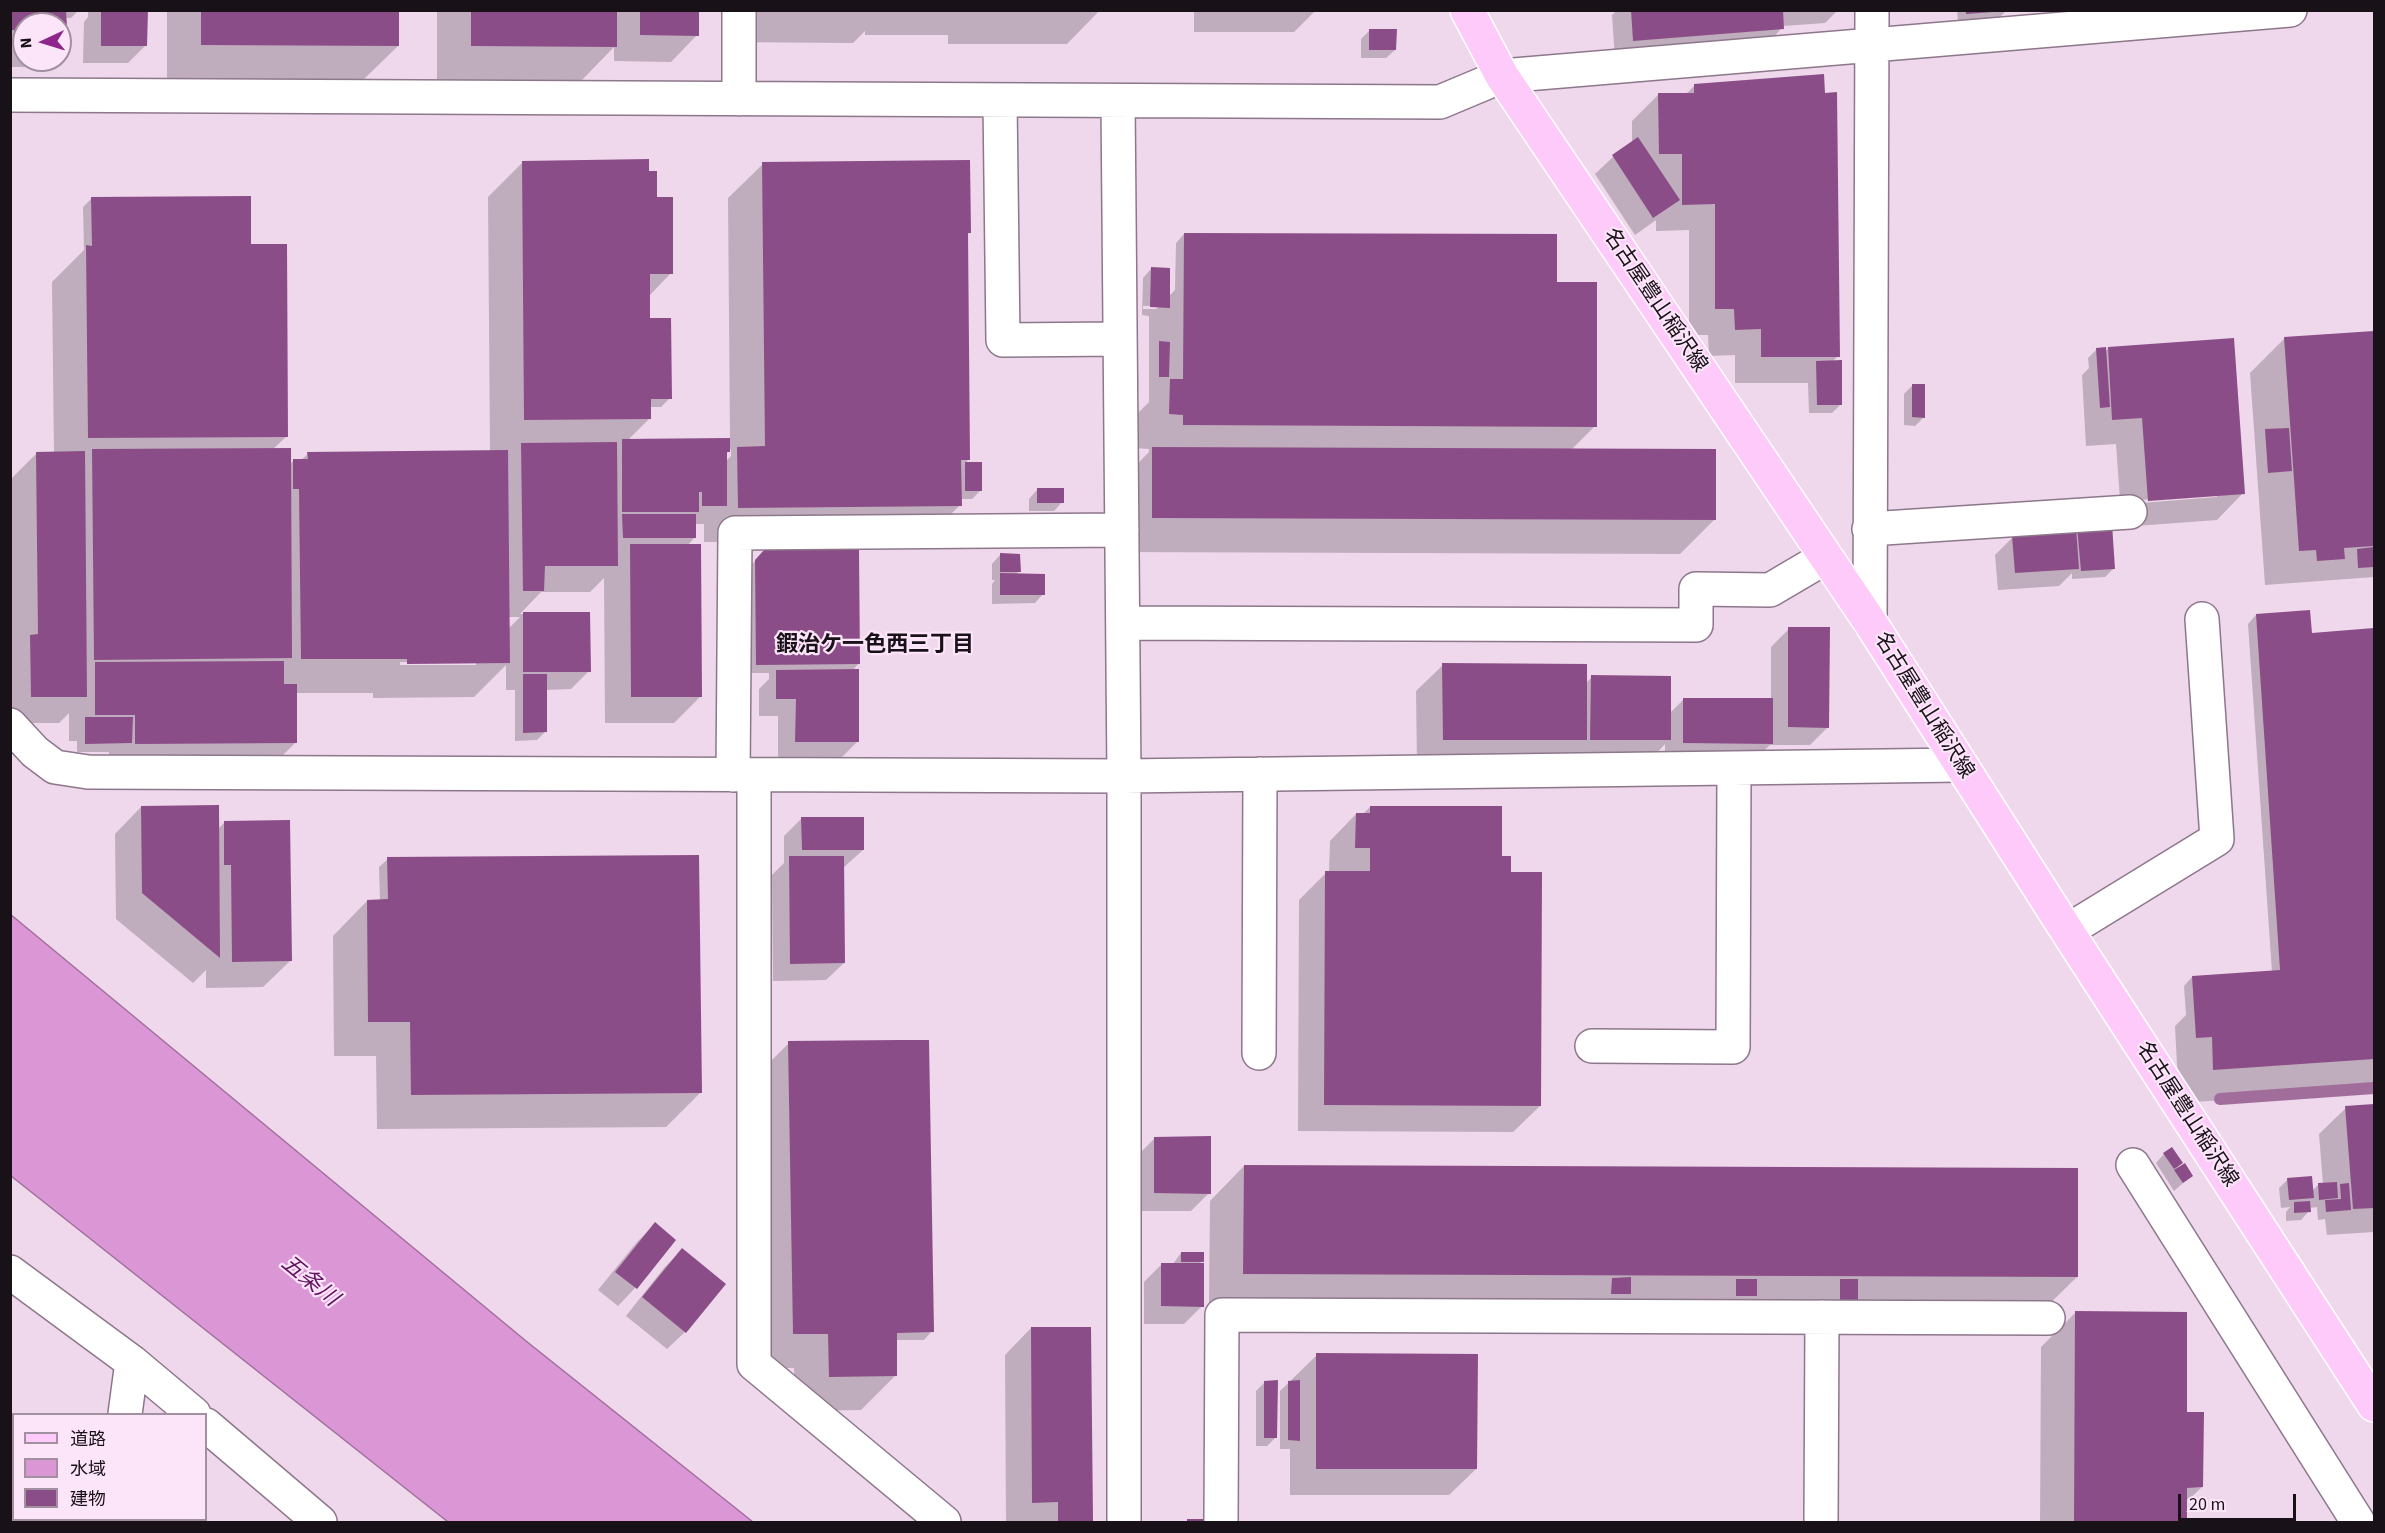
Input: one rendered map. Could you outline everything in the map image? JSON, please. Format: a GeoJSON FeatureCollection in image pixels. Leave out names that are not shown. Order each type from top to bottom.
{"type":"FeatureCollection","features":[{"type":"Feature","properties":{"kind":"main road","name":"名古屋豊山稲沢線"},"geometry":{"type":"LineString","coordinates":[[1467,10],[1502,76],[1870,622],[2374,1405]]}},
{"type":"Feature","properties":{"kind":"street"},"geometry":{"type":"LineString","coordinates":[[739,10],[739,99]]}},
{"type":"Feature","properties":{"kind":"street"},"geometry":{"type":"LineString","coordinates":[[1870,622],[1872,10]]}},
{"type":"Feature","properties":{"kind":"street"},"geometry":{"type":"LineString","coordinates":[[10,95],[1440,102],[1502,76],[1872,47],[2290,10]]}},
{"type":"Feature","properties":{"kind":"street"},"geometry":{"type":"LineString","coordinates":[[1000,100],[1003,340],[1120,339]]}},
{"type":"Feature","properties":{"kind":"street"},"geometry":{"type":"LineString","coordinates":[[1118,100],[1124,776],[1124,1522]]}},
{"type":"Feature","properties":{"kind":"street"},"geometry":{"type":"LineString","coordinates":[[1869,529],[2130,512]]}},
{"type":"Feature","properties":{"kind":"street"},"geometry":{"type":"LineString","coordinates":[[944,1522],[754,1364],[744,775],[735,533],[1122,530]]}},
{"type":"Feature","properties":{"kind":"street"},"geometry":{"type":"LineString","coordinates":[[1123,623],[1696,625],[1696,589],[1770,590],[1826,557]]}},
{"type":"Feature","properties":{"kind":"street"},"geometry":{"type":"LineString","coordinates":[[2067,931],[2217,839],[2202,619]]}},
{"type":"Feature","properties":{"kind":"street"},"geometry":{"type":"LineString","coordinates":[[10,725],[35,752],[55,767],[88,772],[1124,776],[1960,765]]}},
{"type":"Feature","properties":{"kind":"street"},"geometry":{"type":"LineString","coordinates":[[1592,1046],[1733,1047],[1734,768]]}},
{"type":"Feature","properties":{"kind":"street"},"geometry":{"type":"LineString","coordinates":[[1259,1053],[1260,774]]}},
{"type":"Feature","properties":{"kind":"street"},"geometry":{"type":"LineString","coordinates":[[2133,1165],[2358,1522]]}},
{"type":"Feature","properties":{"kind":"street"},"geometry":{"type":"LineString","coordinates":[[10,1272],[132,1362],[193,1413]]}},
{"type":"Feature","properties":{"kind":"street"},"geometry":{"type":"LineString","coordinates":[[1221,1522],[1222,1315],[2048,1318]]}},
{"type":"Feature","properties":{"kind":"street"},"geometry":{"type":"LineString","coordinates":[[1821,1522],[1822,1317]]}},
{"type":"Feature","properties":{"kind":"street"},"geometry":{"type":"LineString","coordinates":[[125,1413],[132,1362]]}},
{"type":"Feature","properties":{"kind":"street"},"geometry":{"type":"LineString","coordinates":[[207,1426],[320,1522]]}},
{"type":"Feature","properties":{"kind":"water","name":"五条川"},"geometry":{"type":"Polygon","coordinates":[[[10,914],[526,1341],[753,1522],[448,1522],[11,1176],[10,914]]]}},
{"type":"Feature","properties":{"kind":"building"},"geometry":{"type":"Polygon","coordinates":[[[10,10],[66,10],[66,12],[12,12],[12,30],[10,30],[10,10]]]}},
{"type":"Feature","properties":{"kind":"building"},"geometry":{"type":"Polygon","coordinates":[[[101,10],[148,10],[147,46],[101,46],[101,10]]]}},
{"type":"Feature","properties":{"kind":"building"},"geometry":{"type":"Polygon","coordinates":[[[201,10],[399,10],[399,46],[201,45],[201,10]]]}},
{"type":"Feature","properties":{"kind":"building"},"geometry":{"type":"Polygon","coordinates":[[[471,10],[617,10],[617,47],[471,46],[471,10]]]}},
{"type":"Feature","properties":{"kind":"building"},"geometry":{"type":"Polygon","coordinates":[[[640,10],[699,10],[699,36],[640,35],[640,10]]]}},
{"type":"Feature","properties":{"kind":"building"},"geometry":{"type":"Polygon","coordinates":[[[1631,10],[1783,10],[1784,29],[1633,41],[1631,10]]]}},
{"type":"Feature","properties":{"kind":"building"},"geometry":{"type":"Polygon","coordinates":[[[1966,10],[1993,10],[1993,12],[1966,14],[1966,10]]]}},
{"type":"Feature","properties":{"kind":"building"},"geometry":{"type":"Polygon","coordinates":[[[1369,29],[1397,29],[1396,50],[1369,50],[1369,29]]]}},
{"type":"Feature","properties":{"kind":"building"},"geometry":{"type":"Polygon","coordinates":[[[1824,74],[1825,93],[1837,92],[1840,357],[1761,357],[1761,329],[1735,330],[1734,309],[1715,309],[1715,204],[1682,205],[1682,154],[1659,154],[1658,93],[1694,93],[1694,84],[1824,74]]]}},
{"type":"Feature","properties":{"kind":"building"},"geometry":{"type":"Polygon","coordinates":[[[1638,137],[1680,200],[1653,218],[1612,155],[1638,137]]]}},
{"type":"Feature","properties":{"kind":"building"},"geometry":{"type":"Polygon","coordinates":[[[649,159],[649,171],[657,171],[657,197],[673,197],[673,274],[650,274],[650,318],[671,318],[672,399],[651,399],[651,419],[524,420],[522,161],[649,159]]]}},
{"type":"Feature","properties":{"kind":"building"},"geometry":{"type":"Polygon","coordinates":[[[970,160],[971,233],[968,233],[970,460],[961,460],[962,506],[738,508],[737,447],[765,446],[762,162],[970,160]]]}},
{"type":"Feature","properties":{"kind":"building"},"geometry":{"type":"Polygon","coordinates":[[[251,196],[251,244],[287,244],[288,437],[88,438],[86,245],[92,246],[91,197],[251,196]]]}},
{"type":"Feature","properties":{"kind":"building"},"geometry":{"type":"Polygon","coordinates":[[[1184,233],[1557,234],[1557,282],[1597,282],[1597,427],[1183,425],[1183,415],[1169,414],[1170,379],[1183,379],[1184,233]]]}},
{"type":"Feature","properties":{"kind":"building"},"geometry":{"type":"Polygon","coordinates":[[[1151,267],[1170,268],[1170,308],[1150,307],[1151,267]]]}},
{"type":"Feature","properties":{"kind":"building"},"geometry":{"type":"Polygon","coordinates":[[[2374,331],[2374,546],[2344,548],[2345,559],[2317,561],[2316,550],[2299,551],[2284,337],[2374,331]]]}},
{"type":"Feature","properties":{"kind":"building"},"geometry":{"type":"Polygon","coordinates":[[[2234,338],[2245,494],[2148,501],[2142,418],[2112,420],[2108,347],[2234,338]]]}},
{"type":"Feature","properties":{"kind":"building"},"geometry":{"type":"Polygon","coordinates":[[[1159,341],[1170,342],[1169,377],[1159,377],[1159,341]]]}},
{"type":"Feature","properties":{"kind":"building"},"geometry":{"type":"Polygon","coordinates":[[[2106,347],[2110,407],[2100,408],[2096,348],[2106,347]]]}},
{"type":"Feature","properties":{"kind":"building"},"geometry":{"type":"Polygon","coordinates":[[[1842,360],[1842,405],[1817,405],[1816,361],[1842,360]]]}},
{"type":"Feature","properties":{"kind":"building"},"geometry":{"type":"Polygon","coordinates":[[[1912,384],[1925,384],[1925,418],[1912,417],[1912,384]]]}},
{"type":"Feature","properties":{"kind":"building"},"geometry":{"type":"Polygon","coordinates":[[[2289,428],[2292,471],[2268,473],[2265,429],[2289,428]]]}},
{"type":"Feature","properties":{"kind":"building"},"geometry":{"type":"Polygon","coordinates":[[[730,438],[730,452],[727,452],[727,506],[702,506],[702,492],[699,492],[699,512],[622,512],[622,439],[730,438]]]}},
{"type":"Feature","properties":{"kind":"building"},"geometry":{"type":"Polygon","coordinates":[[[617,442],[618,566],[545,566],[544,591],[523,591],[521,443],[617,442]]]}},
{"type":"Feature","properties":{"kind":"building"},"geometry":{"type":"Polygon","coordinates":[[[1152,447],[1716,449],[1716,520],[1152,518],[1152,447]]]}},
{"type":"Feature","properties":{"kind":"building"},"geometry":{"type":"Polygon","coordinates":[[[291,448],[292,658],[94,660],[92,449],[291,448]]]}},
{"type":"Feature","properties":{"kind":"building"},"geometry":{"type":"Polygon","coordinates":[[[508,450],[510,663],[407,664],[407,659],[301,659],[299,489],[293,489],[293,459],[308,459],[307,452],[508,450]]]}},
{"type":"Feature","properties":{"kind":"building"},"geometry":{"type":"Polygon","coordinates":[[[85,451],[87,697],[31,697],[30,635],[38,634],[36,452],[85,451]]]}},
{"type":"Feature","properties":{"kind":"building"},"geometry":{"type":"Polygon","coordinates":[[[965,462],[982,462],[982,491],[965,491],[965,462]]]}},
{"type":"Feature","properties":{"kind":"building"},"geometry":{"type":"Polygon","coordinates":[[[1037,488],[1064,488],[1064,503],[1037,503],[1037,488]]]}},
{"type":"Feature","properties":{"kind":"building"},"geometry":{"type":"Polygon","coordinates":[[[622,514],[696,514],[696,538],[623,538],[622,514]]]}},
{"type":"Feature","properties":{"kind":"building"},"geometry":{"type":"Polygon","coordinates":[[[2112,524],[2115,569],[2081,571],[2077,526],[2112,524]]]}},
{"type":"Feature","properties":{"kind":"building"},"geometry":{"type":"Polygon","coordinates":[[[2076,527],[2079,569],[2015,573],[2012,536],[2076,527]]]}},
{"type":"Feature","properties":{"kind":"building"},"geometry":{"type":"Polygon","coordinates":[[[630,544],[701,544],[702,697],[631,697],[630,544]]]}},
{"type":"Feature","properties":{"kind":"building"},"geometry":{"type":"Polygon","coordinates":[[[2374,547],[2374,567],[2358,568],[2357,549],[2374,547]]]}},
{"type":"Feature","properties":{"kind":"building"},"geometry":{"type":"Polygon","coordinates":[[[765,549],[859,549],[860,664],[756,665],[755,560],[765,549]]]}},
{"type":"Feature","properties":{"kind":"building"},"geometry":{"type":"Polygon","coordinates":[[[1000,553],[1020,554],[1021,572],[1000,572],[1000,553]]]}},
{"type":"Feature","properties":{"kind":"building"},"geometry":{"type":"Polygon","coordinates":[[[1000,573],[1045,574],[1045,595],[1000,595],[1000,573]]]}},
{"type":"Feature","properties":{"kind":"building"},"geometry":{"type":"Polygon","coordinates":[[[2310,610],[2312,633],[2374,628],[2374,1059],[2213,1070],[2212,1037],[2196,1038],[2192,976],[2280,970],[2256,614],[2310,610]]]}},
{"type":"Feature","properties":{"kind":"building"},"geometry":{"type":"Polygon","coordinates":[[[523,612],[590,612],[591,672],[523,672],[523,612]]]}},
{"type":"Feature","properties":{"kind":"building"},"geometry":{"type":"Polygon","coordinates":[[[1788,627],[1830,627],[1829,728],[1788,727],[1788,627]]]}},
{"type":"Feature","properties":{"kind":"building"},"geometry":{"type":"Polygon","coordinates":[[[284,661],[284,684],[297,684],[297,743],[135,744],[135,715],[95,715],[95,662],[284,661]]]}},
{"type":"Feature","properties":{"kind":"building"},"geometry":{"type":"Polygon","coordinates":[[[1442,663],[1587,664],[1587,740],[1443,740],[1442,663]]]}},
{"type":"Feature","properties":{"kind":"building"},"geometry":{"type":"Polygon","coordinates":[[[859,669],[859,742],[795,742],[796,699],[776,699],[776,670],[859,669]]]}},
{"type":"Feature","properties":{"kind":"building"},"geometry":{"type":"Polygon","coordinates":[[[523,674],[547,674],[547,732],[523,733],[523,674]]]}},
{"type":"Feature","properties":{"kind":"building"},"geometry":{"type":"Polygon","coordinates":[[[1591,675],[1671,676],[1671,740],[1590,740],[1591,675]]]}},
{"type":"Feature","properties":{"kind":"building"},"geometry":{"type":"Polygon","coordinates":[[[1683,698],[1773,698],[1773,744],[1683,743],[1683,698]]]}},
{"type":"Feature","properties":{"kind":"building"},"geometry":{"type":"Polygon","coordinates":[[[85,717],[133,717],[132,743],[85,744],[85,717]]]}},
{"type":"Feature","properties":{"kind":"building"},"geometry":{"type":"Polygon","coordinates":[[[219,805],[220,958],[142,893],[141,806],[219,805]]]}},
{"type":"Feature","properties":{"kind":"building"},"geometry":{"type":"Polygon","coordinates":[[[1370,806],[1502,806],[1502,856],[1511,856],[1511,872],[1542,872],[1541,1106],[1324,1105],[1325,871],[1370,871],[1370,848],[1355,848],[1356,813],[1370,813],[1370,806]]]}},
{"type":"Feature","properties":{"kind":"building"},"geometry":{"type":"Polygon","coordinates":[[[801,817],[864,817],[864,850],[802,850],[801,817]]]}},
{"type":"Feature","properties":{"kind":"building"},"geometry":{"type":"Polygon","coordinates":[[[290,820],[292,961],[232,962],[231,865],[224,865],[224,821],[290,820]]]}},
{"type":"Feature","properties":{"kind":"building"},"geometry":{"type":"Polygon","coordinates":[[[699,855],[702,1093],[411,1095],[410,1022],[368,1022],[367,900],[388,899],[387,857],[699,855]]]}},
{"type":"Feature","properties":{"kind":"building"},"geometry":{"type":"Polygon","coordinates":[[[789,856],[844,856],[845,963],[790,964],[789,856]]]}},
{"type":"Feature","properties":{"kind":"building"},"geometry":{"type":"Polygon","coordinates":[[[929,1040],[934,1332],[897,1333],[897,1376],[829,1377],[828,1334],[793,1334],[788,1041],[929,1040]]]}},
{"type":"Feature","properties":{"kind":"building"},"geometry":{"type":"Polygon","coordinates":[[[2374,1104],[2374,1208],[2353,1209],[2345,1106],[2374,1104]]]}},
{"type":"Feature","properties":{"kind":"building"},"geometry":{"type":"Polygon","coordinates":[[[1211,1136],[1211,1194],[1154,1193],[1154,1137],[1211,1136]]]}},
{"type":"Feature","properties":{"kind":"building"},"geometry":{"type":"Polygon","coordinates":[[[2172,1147],[2183,1163],[2174,1169],[2163,1153],[2172,1147]]]}},
{"type":"Feature","properties":{"kind":"building"},"geometry":{"type":"Polygon","coordinates":[[[2185,1163],[2193,1176],[2183,1183],[2174,1170],[2185,1163]]]}},
{"type":"Feature","properties":{"kind":"building"},"geometry":{"type":"Polygon","coordinates":[[[1244,1165],[2078,1168],[2078,1277],[1243,1274],[1244,1165]]]}},
{"type":"Feature","properties":{"kind":"building"},"geometry":{"type":"Polygon","coordinates":[[[2312,1176],[2314,1198],[2289,1200],[2287,1178],[2312,1176]]]}},
{"type":"Feature","properties":{"kind":"building"},"geometry":{"type":"Polygon","coordinates":[[[2337,1182],[2338,1198],[2319,1200],[2318,1183],[2337,1182]]]}},
{"type":"Feature","properties":{"kind":"building"},"geometry":{"type":"Polygon","coordinates":[[[2349,1183],[2351,1210],[2326,1212],[2325,1200],[2341,1199],[2340,1184],[2349,1183]]]}},
{"type":"Feature","properties":{"kind":"building"},"geometry":{"type":"Polygon","coordinates":[[[2310,1201],[2311,1212],[2294,1213],[2294,1202],[2310,1201]]]}},
{"type":"Feature","properties":{"kind":"building"},"geometry":{"type":"Polygon","coordinates":[[[655,1222],[676,1240],[637,1289],[615,1272],[655,1222]]]}},
{"type":"Feature","properties":{"kind":"building"},"geometry":{"type":"Polygon","coordinates":[[[682,1248],[726,1284],[686,1333],[642,1297],[682,1248]]]}},
{"type":"Feature","properties":{"kind":"building"},"geometry":{"type":"Polygon","coordinates":[[[1181,1252],[1204,1252],[1204,1262],[1181,1262],[1181,1252]]]}},
{"type":"Feature","properties":{"kind":"building"},"geometry":{"type":"Polygon","coordinates":[[[1161,1263],[1204,1263],[1204,1307],[1161,1306],[1161,1263]]]}},
{"type":"Feature","properties":{"kind":"building"},"geometry":{"type":"Polygon","coordinates":[[[1631,1277],[1631,1294],[1611,1294],[1612,1278],[1631,1277]]]}},
{"type":"Feature","properties":{"kind":"building"},"geometry":{"type":"Polygon","coordinates":[[[1736,1279],[1757,1279],[1757,1296],[1736,1296],[1736,1279]]]}},
{"type":"Feature","properties":{"kind":"building"},"geometry":{"type":"Polygon","coordinates":[[[1840,1279],[1858,1279],[1858,1300],[1840,1300],[1840,1279]]]}},
{"type":"Feature","properties":{"kind":"building"},"geometry":{"type":"Polygon","coordinates":[[[2075,1311],[2187,1312],[2187,1412],[2204,1412],[2203,1487],[2187,1488],[2187,1522],[2074,1522],[2075,1311]]]}},
{"type":"Feature","properties":{"kind":"building"},"geometry":{"type":"Polygon","coordinates":[[[1031,1327],[1091,1327],[1093,1521],[1058,1522],[1058,1502],[1032,1503],[1031,1327]]]}},
{"type":"Feature","properties":{"kind":"building"},"geometry":{"type":"Polygon","coordinates":[[[1316,1353],[1478,1354],[1477,1469],[1316,1469],[1316,1353]]]}},
{"type":"Feature","properties":{"kind":"building"},"geometry":{"type":"Polygon","coordinates":[[[1278,1380],[1277,1438],[1264,1438],[1264,1381],[1278,1380]]]}},
{"type":"Feature","properties":{"kind":"building"},"geometry":{"type":"Polygon","coordinates":[[[1300,1380],[1300,1441],[1288,1440],[1288,1381],[1300,1380]]]}},
{"type":"Feature","properties":{"kind":"building"},"geometry":{"type":"Polygon","coordinates":[[[1187,1519],[1207,1519],[1207,1522],[1187,1522],[1187,1519]]]}},
{"type":"Feature","properties":{"kind":"waterway"},"geometry":{"type":"LineString","coordinates":[[2220,1099],[2374,1088]]}},
{"type":"Feature","properties":{"kind":"district","name":"鍜治ケ一色西三丁目"},"geometry":{"type":"Point","coordinates":[875,646]}}]}
